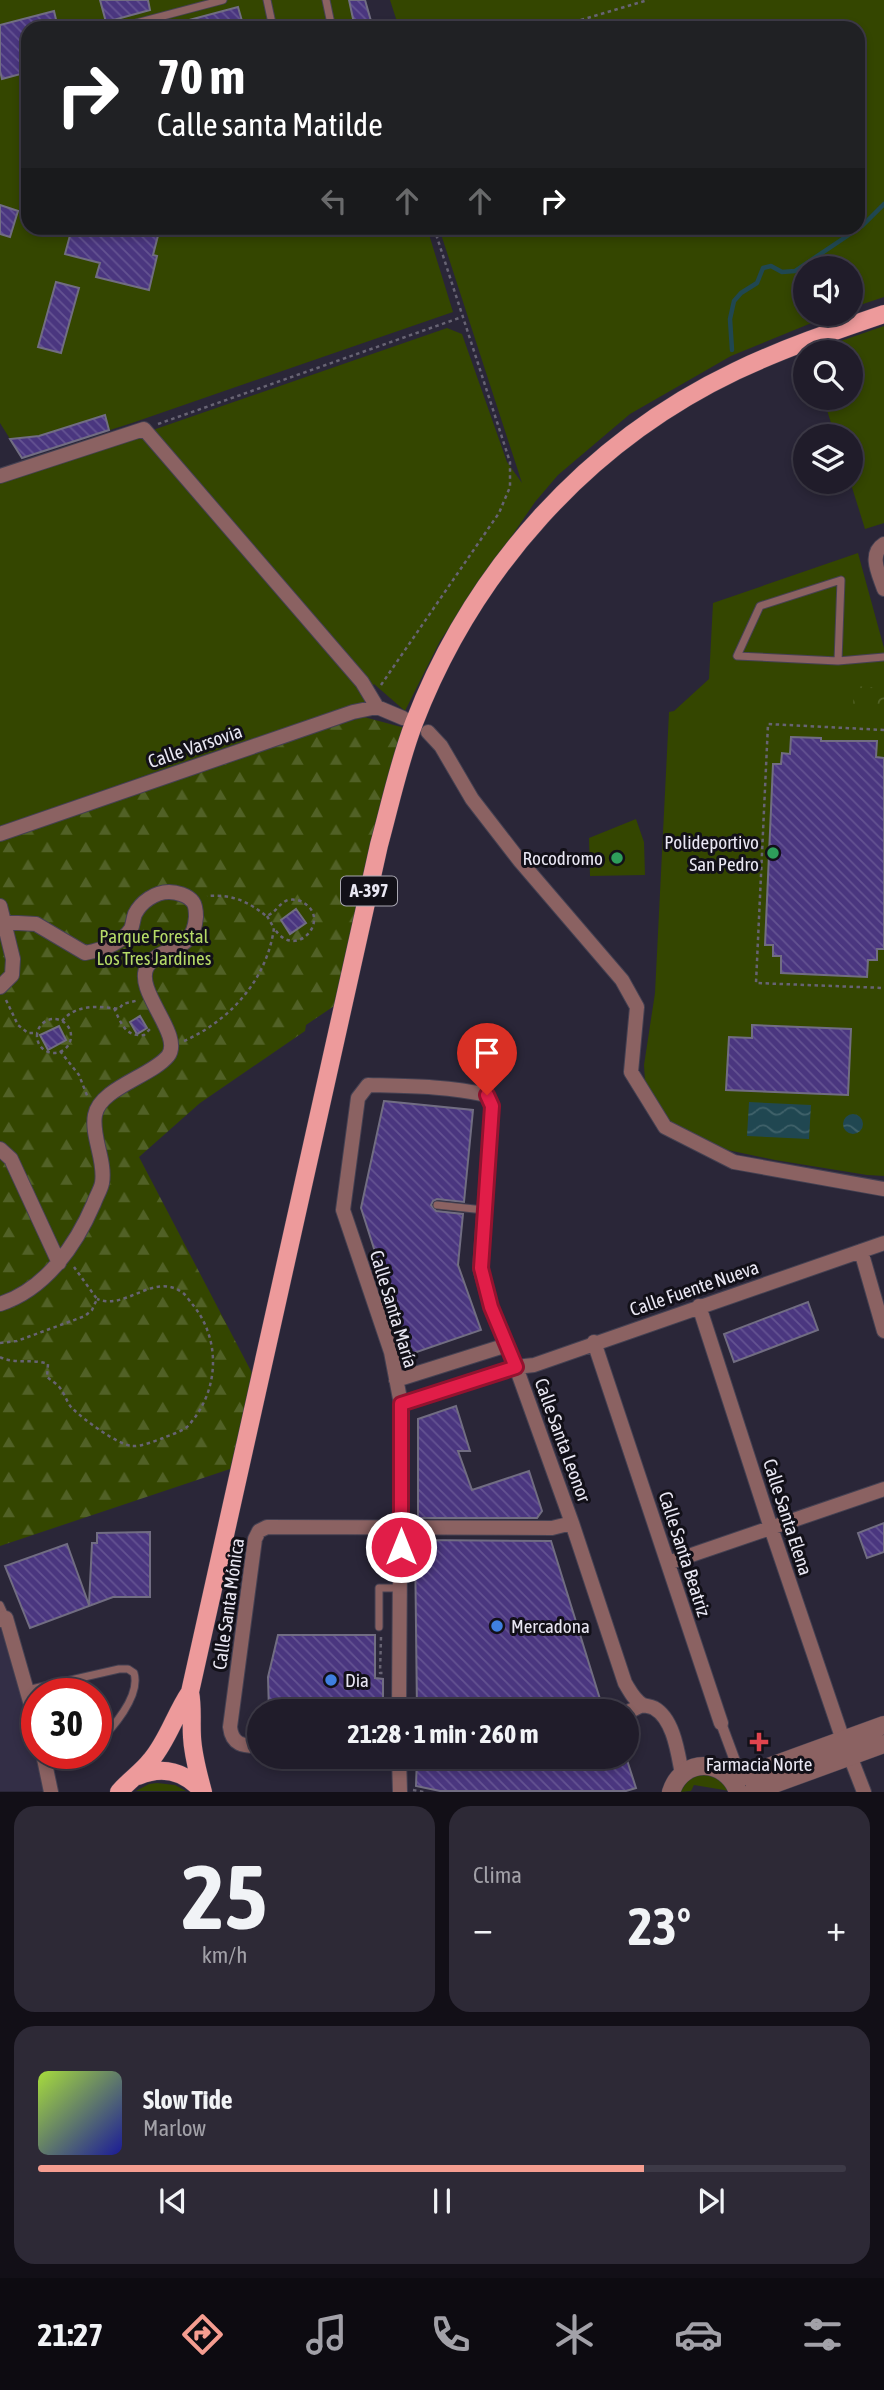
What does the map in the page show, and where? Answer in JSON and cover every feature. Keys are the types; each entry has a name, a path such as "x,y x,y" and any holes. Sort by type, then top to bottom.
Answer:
{"main road":[{"name":"A-397","path":"119,1791 152,1760 190,1692 380,845 414,724 439,665 466,617 515,547 565,490 604,455 684,400 735,372 777,352 884,314"},
{"name":"A-397","path":"190,1692 194,1710 193,1752 203,1791"},
{"name":"A-397","path":"135,1777 156,1770 177,1773 188,1778 203,1791"}],"street":[{"path":"0,476 144,429 346,663 375,702 403,718"},
{"path":"880,548 876,560 884,589"},
{"name":"Calle Varsovia","path":"0,834 353,712 375,702"},
{"path":"428,732 440,746 472,799 520,861 622,980 637,1007 631,1072 665,1127 734,1162 884,1189"},
{"path":"0,1304 22,1295 62,1259 85,1223 102,1182 94,1115 98,1108 111,1094 169,1055 171,1047 166,1030 145,980 147,967 155,959 189,940 195,926 196,911 193,902 178,894 167,892 153,896 143,903 135,915 131,929 120,939 104,949 85,953 36,924 3,922"},
{"path":"0,906 12,967 12,975 1,991"},
{"name":"Calle Santa María","path":"400,1699 401,1404 391,1352 343,1210 358,1098 368,1085 426,1087 487,1095"},
{"name":"Calle Santa Leonor","path":"487,1095 492,1106 481,1268 491,1307 516,1367 572,1523 625,1683 632,1696 642,1704 655,1708 667,1722 678,1749 682,1774"},
{"path":"0,1149 10,1159 62,1259"},
{"name":"Calle Fuente Nueva","path":"401,1404 516,1367 534,1365 884,1243"},
{"path":"860,1251 881,1312 884,1331"},
{"name":"Calle Santa Elena","path":"699,1306 771,1528 864,1791"},
{"name":"Calle Santa Beatriz","path":"594,1342 740,1784"},
{"path":"396,1380 507,1345"},
{"path":"668,1563 884,1489"},
{"name":"Calle Santa Mónica","path":"247,1746 237,1743 230,1727 256,1534 267,1527 552,1528 572,1523"},
{"path":"2,1614 23,1678"},
{"path":"847,1748 884,1724"},
{"path":"671,1791 682,1774 696,1766 721,1769 740,1784 847,1748 884,1744"},
{"path":"46,1769 51,1791"},
{"path":"399,1769 400,1791"}],"lane":[{"path":"144,21 223,0"},
{"path":"267,0 272,21"},
{"path":"326,0 329,21"},
{"path":"838,661 841,580 760,606 737,656 838,661 884,657"},
{"path":"438,1205 484,1210"},
{"path":"380,1629 379,1588 401,1588"},
{"path":"80,1678 119,1669 128,1669 134,1673 135,1686 132,1695 112,1728"}],"path":[{"path":"578,21 648,0"},
{"path":"375,702 499,513 510,487 510,462 436,235"},
{"path":"144,429 462,317"},
{"path":"884,730 768,724 756,983 884,988"},
{"path":"193,902 208,896 232,897 248,902 267,916 283,938 296,941 309,934 314,922 306,904 294,899 281,903 267,916"},
{"path":"171,1047 190,1039 217,1020 248,992 264,965 274,928"},
{"path":"1,991 18,1025 28,1033 37,1033"},
{"path":"62,1021 72,1012 84,1008 96,1006 114,1008 119,1009 123,1004 136,999 153,1004 154,1024 144,1035 126,1031 114,1008"},
{"path":"45,1021 62,1021 70,1031 70,1040 66,1047 54,1053 43,1049 38,1042 37,1033 45,1021"},
{"path":"60,1051 79,1075 88,1098 98,1108"},
{"path":"0,1357 10,1362 34,1359 48,1364 47,1377 61,1388 72,1409 111,1437 132,1446 185,1428 204,1401 214,1369 212,1340 201,1315 182,1292 164,1287 146,1288 121,1301 107,1303 97,1299 62,1259"},
{"path":"0,1343 17,1341 85,1316 92,1310 97,1299"},
{"path":"380,1629 380,1673 400,1674"}],"shaded area":[{"path":"6,1618 22,1678 21,1769 42,1769 50,1791 0,1791 0,1620"}],"green space":[{"path":"0,0 365,0 371,21 21,21 21,235 429,235 453,312 132,423 22,458 0,423"},
{"path":"390,0 884,0 884,297 863,304 863,256 793,256 793,326 804,326 731,356 630,414 558,475 535,502 440,641 405,711 374,684 363,704 227,747 0,826 0,483 447,328 462,334 507,462 522,483 441,235 865,235 865,21 397,21"},
{"path":"884,326 884,523 865,529 854,494 863,494 863,424 831,424 827,410 863,410 863,340 844,340"},
{"name":"Polideportivo San Pedro","path":"858,553 884,648 884,1176 775,1160 718,1148 668,1124 645,1081 644,1065 655,993 669,712 674,711 709,679 713,603"},
{"path":"854,686 884,688 884,708 853,708"},
{"name":"Parque Forestal Los Tres Jardines","path":"364,717 405,728 337,1004 306,1025 305,1031 200,1103 139,1157 252,1373 230,1469 0,1546 0,840 175,775"},
{"name":"Rocodromo","path":"636,819 644,842 645,875 590,876 589,838"},
{"path":"704,1773 718,1777 730,1791 694,1785 691,1791 680,1792 690,1778"},
{"path":"157,1783 175,1785 186,1791 136,1791"}],"water":[{"path":"749,1102 811,1105 809,1139 747,1136"},
{"path":"853,1114 860,1117 863,1124 860,1131 853,1134 846,1131 843,1124 846,1117"}],"building":[{"path":"100,0 148,0 150,10 106,21"},
{"path":"349,0 365,0 371,21 354,21"},
{"path":"238,7 242,21 185,21"},
{"path":"54,11 56,21 21,21 21,74 2,79 0,25"},
{"path":"0,205 18,211 10,237 0,234"},
{"path":"70,235 158,235 153,255 157,256 149,290 96,277 100,263 65,254"},
{"path":"56,282 79,288 61,353 38,347"},
{"path":"105,415 109,430 22,458 10,439 39,436"},
{"path":"791,737 821,738 821,741 877,741 876,757 884,758 884,949 877,949 877,960 868,960 867,977 781,973 781,956 773,956 773,945 765,945 773,764 781,764 782,753 790,754"},
{"path":"296,909 306,923 290,934 281,920"},
{"path":"140,1016 147,1028 137,1034 130,1022"},
{"path":"752,1025 851,1029 848,1095 726,1090 729,1037 752,1038"},
{"path":"59,1026 66,1040 48,1050 40,1035"},
{"path":"384,1101 473,1110 464,1202 437,1199 431,1205 436,1211 463,1214 458,1265 481,1330 408,1355 361,1208"},
{"path":"808,1302 818,1330 734,1362 724,1334"},
{"path":"456,1406 470,1451 458,1451 472,1490 529,1471 542,1511 537,1518 418,1518 418,1419"},
{"path":"884,1523 884,1552 867,1558 858,1533"},
{"path":"150,1532 150,1597 113,1597 30,1628 5,1566 67,1544 89,1605 92,1543 97,1543 97,1533"},
{"name":"Mercadona","path":"415,1540 551,1541 600,1699 417,1699"},
{"path":"278,1635 375,1635 375,1678 383,1679 383,1699 269,1699 268,1677"},
{"path":"417,1769 630,1769 636,1788 626,1791 440,1791 416,1786"}],"waterway":[{"path":"865,223 884,204"},
{"path":"732,350 730,319 734,301 757,283 763,268 771,266 782,272 795,271 849,235"}],"place":[{"name":"Polideportivo San Pedro","path":"773,853"},
{"name":"Rocodromo","path":"617,858"},
{"name":"Mercadona","path":"497,1626"},
{"name":"Dia","path":"331,1680"},
{"name":"Farmacia Norte","path":"759,1742"}],"route":[{"path":"401,1547 401,1404 516,1367 491,1307 481,1268 492,1106 487,1095"}]}
